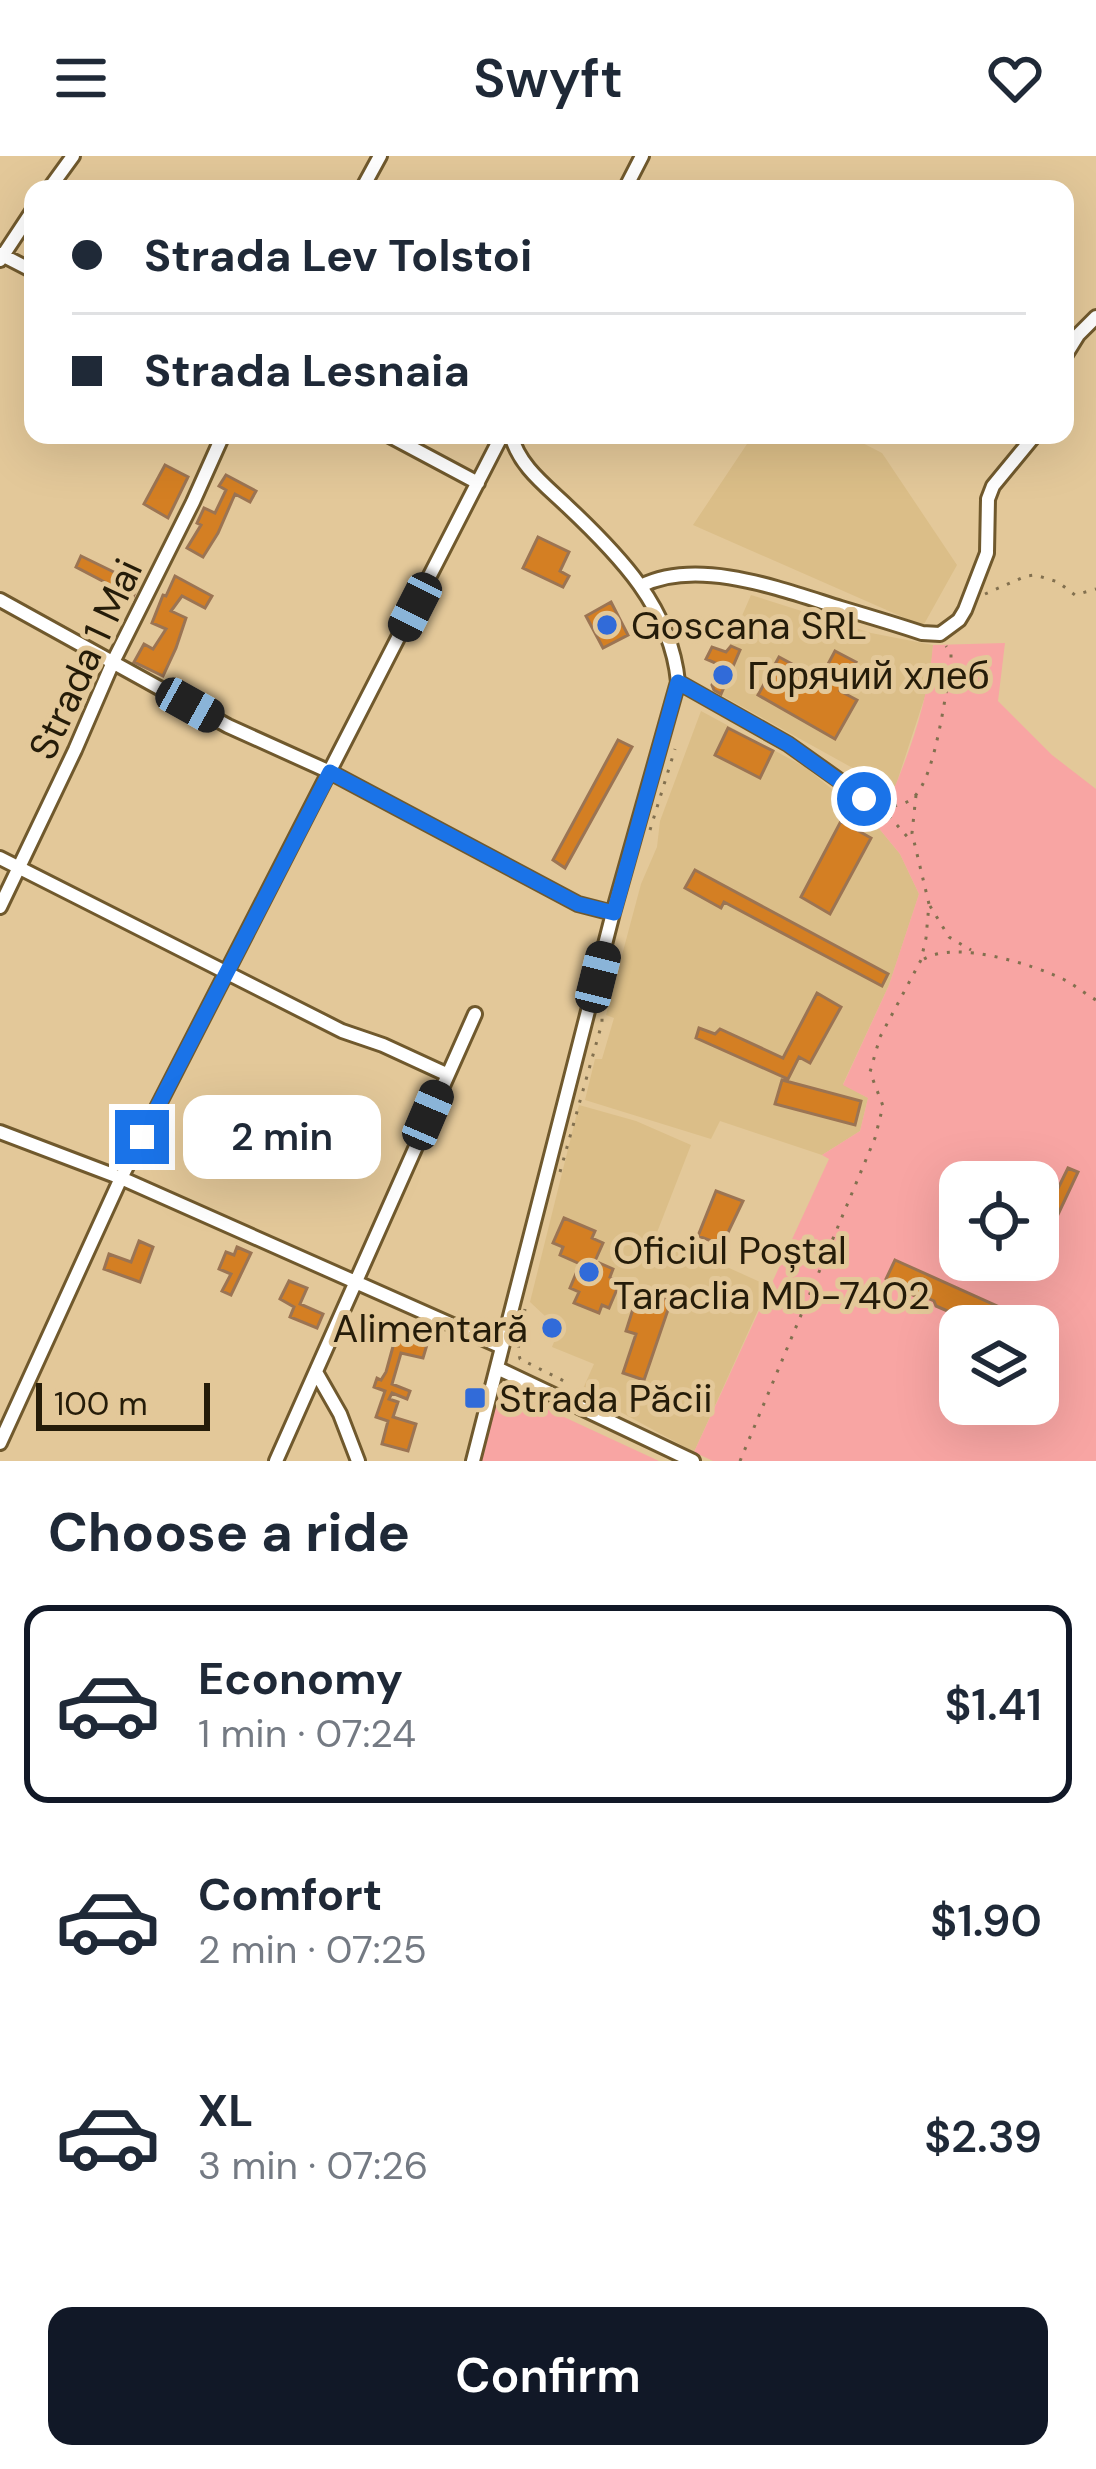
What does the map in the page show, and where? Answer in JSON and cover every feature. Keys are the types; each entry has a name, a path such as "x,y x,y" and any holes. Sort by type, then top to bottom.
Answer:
{"street":[{"path":"1,256 24,223"},
{"path":"1074,341 1096,316"},
{"name":"Strada 1 Mai","path":"0,907 219,444"},
{"path":"405,444 478,482"},
{"path":"0,1443 121,1178 501,444"},
{"path":"473,1461 678,682 674,650 652,601 512,444"},
{"path":"640,586 681,574 772,586 940,634 959,620 987,553 988,499 993,486 1028,444"},
{"path":"0,600 228,726 330,772 578,904 614,913"},
{"path":"678,682 788,744 880,806"},
{"path":"0,858 342,1031 446,1074"},
{"path":"276,1461 475,1014"},
{"path":"0,1132 121,1178 502,1347"},
{"path":"497,1368 693,1461"},
{"path":"316,1372 340,1414 358,1461"}],"path":[{"path":"968,604 1029,576 1051,579 1075,595 1096,589"},
{"path":"740,1461 875,1138 883,1106 870,1072 880,1037 921,960 929,904 913,843 912,817 935,743 951,662 950,649 933,634"},
{"path":"648,837 675,749"},
{"path":"880,806 899,805 916,795"},
{"path":"880,806 913,843"},
{"path":"929,904 950,937 978,953 1064,980 1096,1000"},
{"path":"921,960 942,951 978,953"},
{"path":"559,1176 602,1024 602,996"},
{"path":"525,1307 520,1358 570,1384"},
{"path":"497,1412 502,1400 510,1397 519,1400 523,1394 538,1400"}],"shaded area":[{"path":"747,444 864,444 882,453 957,565 923,626 693,525"},
{"path":"751,595 871,633 933,645 930,681 894,791 714,691 712,685"},
{"path":"1005,643 998,701 1052,755 1096,789 1096,1461 713,1461 694,1452 829,1159 822,1155 860,1131 868,1098 843,1085 889,985 919,894 900,854 877,826 926,692 933,645"},
{"path":"701,711 805,767 877,826 900,854 919,894 889,985 843,1084 868,1098 860,1131 822,1155 720,1121 711,1139 585,1100 595,1059 602,1059 614,1018 606,1015 641,884"},
{"path":"579,1105 636,1121 691,1145 656,1235 769,1286 694,1452 582,1391 594,1364 552,1347 561,1324 530,1302"},
{"path":"510,1392 659,1461 480,1461 497,1399"}],"building":[{"path":"165,465 188,477 168,518 144,504"},
{"path":"226,475 256,491 250,502 235,494 203,557 187,548 201,525 197,523 204,508 215,513 226,490 219,486"},
{"path":"538,537 569,552 560,571 569,576 563,587 523,568"},
{"path":"81,556 122,576 121,580 137,588 133,597 76,567"},
{"path":"175,576 212,596 205,608 182,596 171,611 186,618 163,676 134,662 144,644 153,649 166,629 152,623"},
{"name":"Goscana SRL","path":"611,602 628,635 603,648 586,616"},
{"name":"Горячий хлеб","path":"731,646 740,650 721,694 712,685 720,665 706,659 712,647 726,652"},
{"path":"835,651 856,662 840,691 857,700 835,739 758,695 779,657 820,679"},
{"path":"728,728 773,751 760,778 715,755"},
{"path":"618,740 632,747 565,868 553,860"},
{"path":"841,821 871,838 830,914 801,897"},
{"path":"695,870 888,974 882,986 724,902 721,908 685,888"},
{"path":"817,993 841,1007 810,1063 799,1057 788,1079 696,1038 699,1028 715,1034 720,1029 783,1058"},
{"path":"782,1080 861,1101 855,1125 775,1104"},
{"path":"1068,1168 1078,1172 1059,1212 1059,1186"},
{"path":"716,1191 743,1201 722,1245 698,1236"},
{"path":"564,1218 595,1231 592,1238 603,1243 595,1261 613,1269 610,1277 620,1282 609,1308 602,1305 599,1313 574,1303 579,1292 570,1288 580,1264 560,1255 563,1247 553,1243"},
{"path":"139,1241 153,1247 140,1282 104,1269 109,1254 131,1262"},
{"path":"237,1247 251,1253 231,1295 222,1291 231,1274 219,1269 226,1252 234,1255"},
{"path":"895,1260 995,1305 939,1307 886,1279"},
{"path":"289,1281 307,1288 300,1304 323,1314 317,1328 290,1317 294,1307 280,1299"},
{"path":"639,1290 671,1301 644,1380 623,1373 636,1334 626,1331"},
{"path":"400,1321 408,1325 406,1332 429,1338 423,1358 401,1353 392,1384 410,1391 407,1399 392,1393 389,1399 398,1402 393,1417 416,1424 408,1451 382,1444 388,1421 376,1417 385,1391 374,1387 386,1372"}],"place":[{"name":"Goscana SRL","path":"607,625"},
{"name":"Горячий хлеб","path":"723,675"},
{"name":"Oficiul Poștal Taraclia MD-7402","path":"589,1272"},
{"name":"Alimentară","path":"552,1328"},
{"name":"Strada Păcii","path":"475,1398"}],"route":[{"path":"142,1137 330,772 578,904 614,913 678,682 788,744 864,799"}]}
